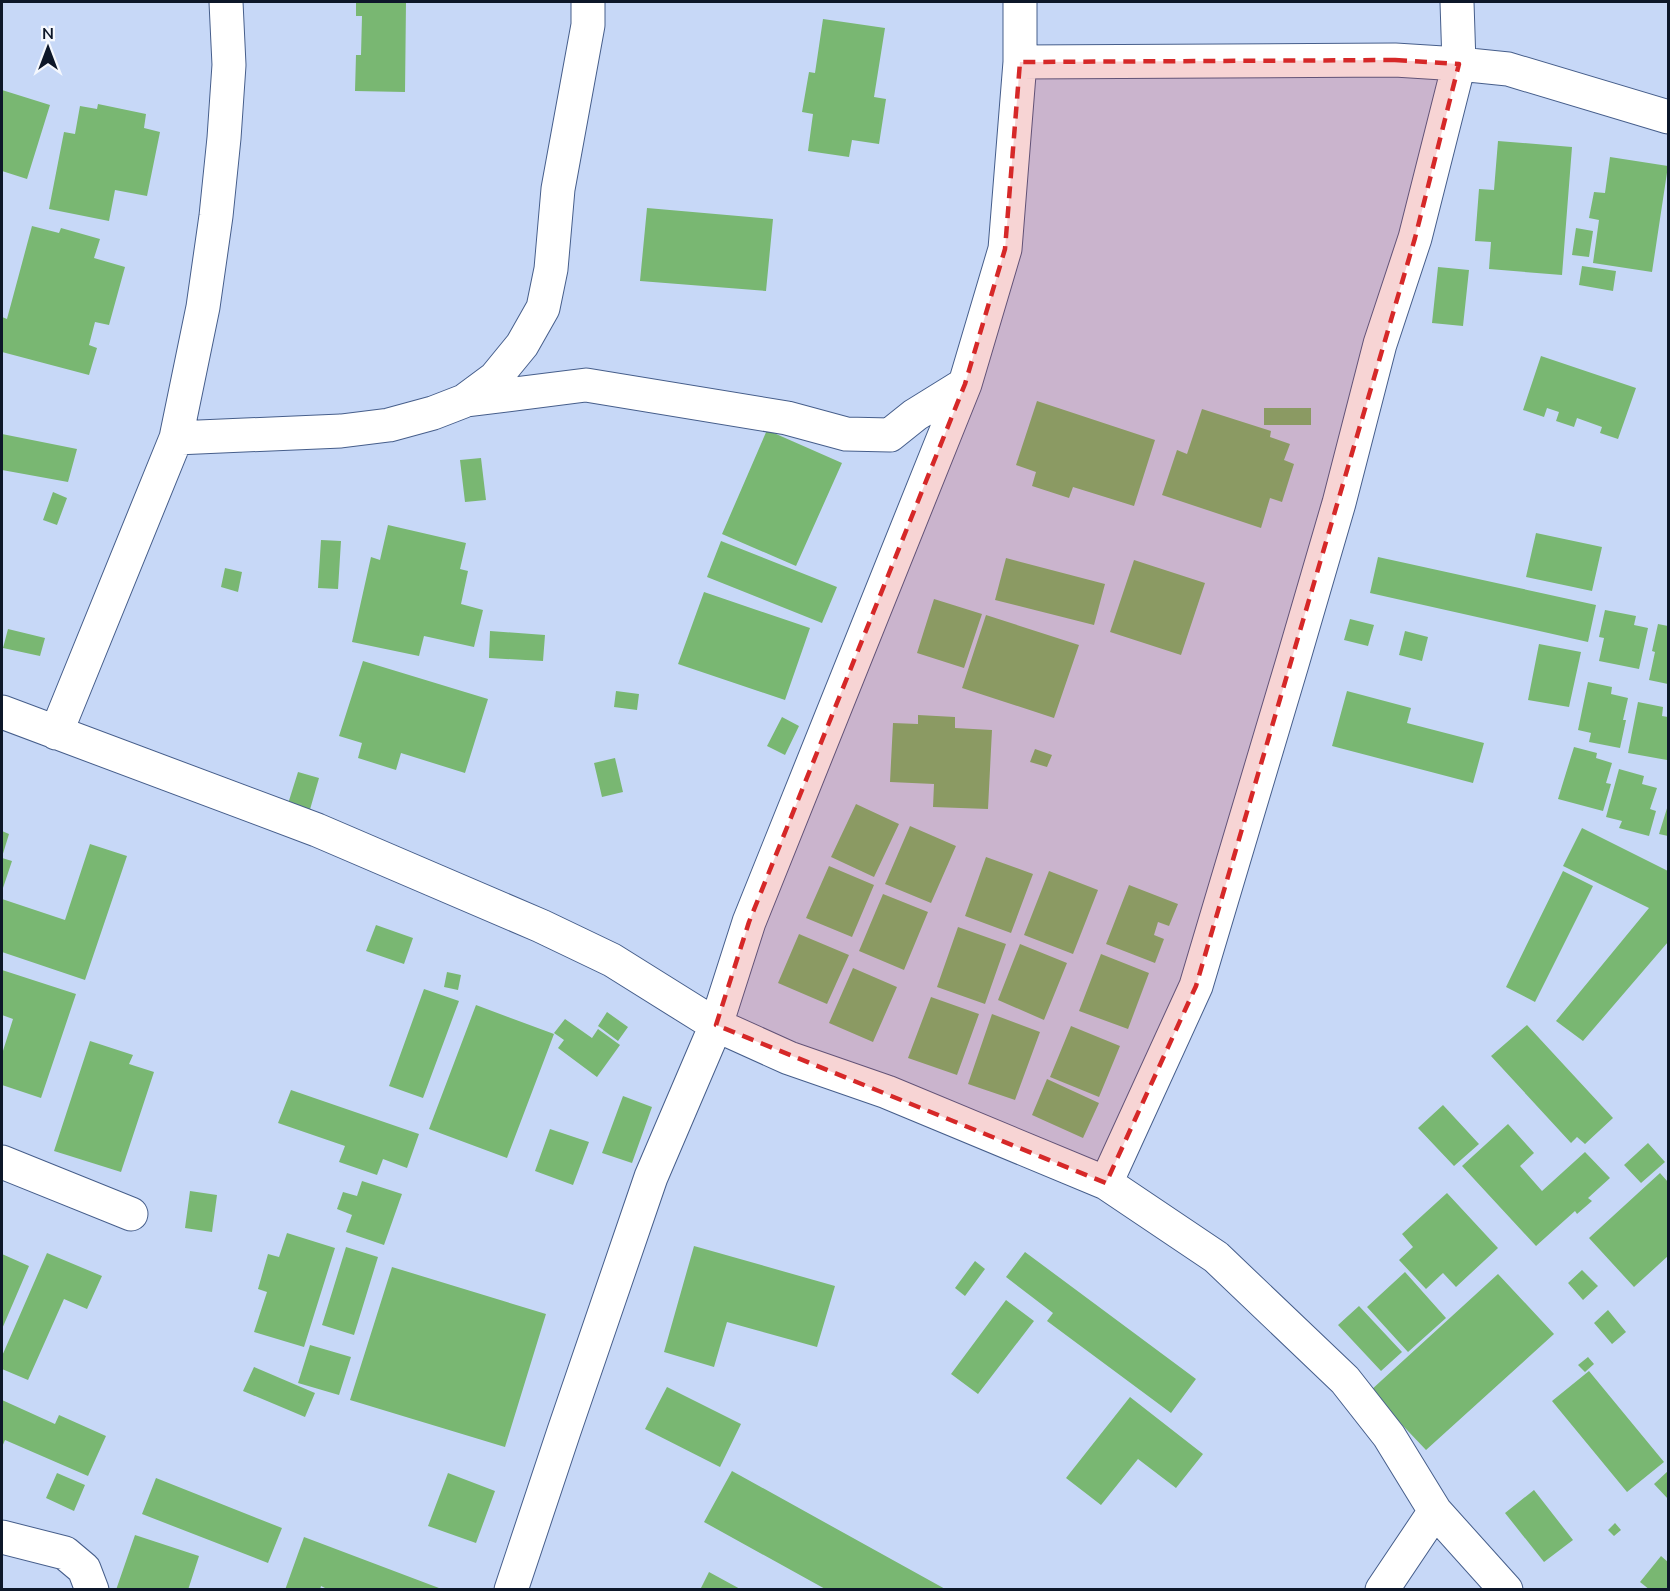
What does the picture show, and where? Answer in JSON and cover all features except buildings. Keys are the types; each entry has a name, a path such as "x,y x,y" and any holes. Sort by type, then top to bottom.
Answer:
{"street":[{"path":"56,733 176,438 203,307 216,216 229,64 226,2"},
{"path":"464,401 495,378 522,345 543,308 551,269 558,189 588,25 588,2"},
{"path":"511,1590 651,1177 716,1025 749,922 965,384 1005,249 1020,62 1020,2"},
{"path":"1106,1183 1196,986 1339,503 1380,344 1415,238 1459,64 1457,2"},
{"path":"1020,62 1395,60 1459,64 1508,69 1668,117"},
{"path":"176,438 341,431 389,426 464,401 586,385 787,418 846,434 890,435 965,384"},
{"path":"2,712 316,830 541,926 612,960 716,1025 789,1058 887,1092 1106,1183 1216,1257 1345,1380 1389,1436 1435,1511 1506,1590"},
{"path":"2,1162 131,1214"},
{"path":"1382,1590 1435,1511"},
{"path":"2,1537 65,1553 84,1569 92,1590"}],"highlighted area":[{"path":"1395,60 1459,64 1415,238 1196,986 1106,1183 716,1025 749,922 965,384 1005,249 1020,62"}]}
